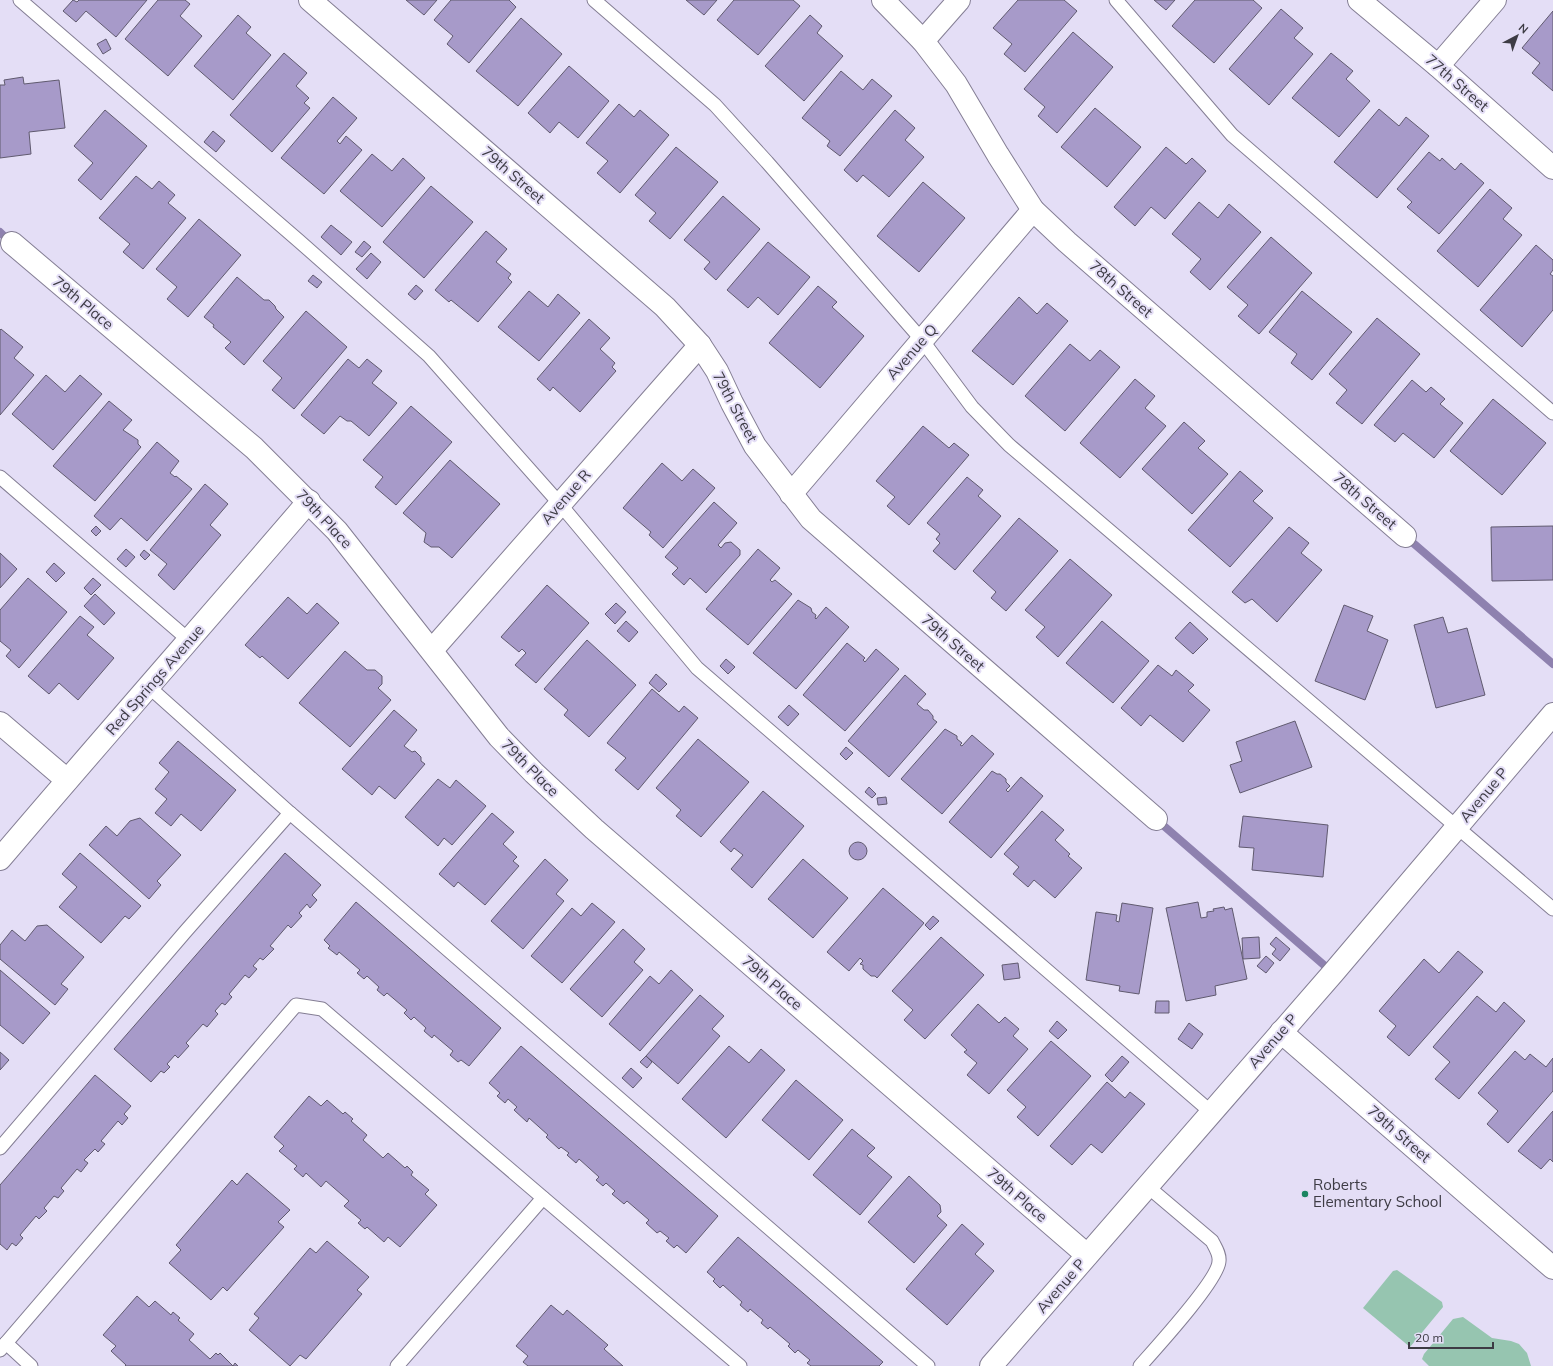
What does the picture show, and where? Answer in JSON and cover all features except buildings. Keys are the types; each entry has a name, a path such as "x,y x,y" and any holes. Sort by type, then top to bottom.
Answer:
{"street":[{"name":"79th Street","path":"310,0 665,307 700,345 717,371 755,446 812,519 1156,819"},
{"name":"78th Street","path":"883,0 923,41 956,84 1033,210 1067,242 1405,536"},
{"path":"923,41 959,0"},
{"name":"77th Street","path":"1359,0 1438,66 1553,168"},
{"path":"1438,66 1495,0"},
{"name":"Avenue Q","path":"791,494 1033,210"},
{"name":"79th Place","path":"12,243 254,448 308,501 337,531 499,737 534,773 594,829 1087,1255"},
{"name":"Avenue R","path":"432,650 700,345"},
{"name":"Red Springs Avenue","path":"0,859 67,780 190,641 308,501"},
{"name":"Avenue P","path":"991,1366 1281,1032 1553,714"},
{"path":"0,723 67,780"},
{"name":"79th Street","path":"1281,1032 1553,1268"}],"lane":[{"path":"20,0 300,241 429,356 560,504 697,668 1211,1112"},
{"path":"594,0 715,105 767,162 922,340 972,407 1009,445 1553,909"},
{"path":"1116,0 1232,135 1553,413"},
{"path":"0,477 190,641"},
{"path":"149,687 290,813 928,1366"},
{"path":"0,1148 290,813"},
{"path":"32,1366 3,1346 296,1006 322,1009 740,1366"},
{"path":"1140,1366 1191,1306 1214,1276 1219,1262 1218,1251 1212,1241 1147,1186"},
{"path":"397,1366 543,1198"}],"green space":[{"path":"1397,1270 1442,1302 1443,1307 1410,1347 1363,1308 1393,1271"},
{"path":"1463,1317 1492,1338 1519,1344 1527,1353 1531,1366 1429,1366 1422,1359 1424,1354 1453,1319"}],"waterway":[{"path":"0,232 11,243"},
{"path":"1405,536 1553,664"},
{"path":"1157,820 1332,972"}],"place":[{"name":"Roberts Elementary School","path":"1305,1194"}]}
